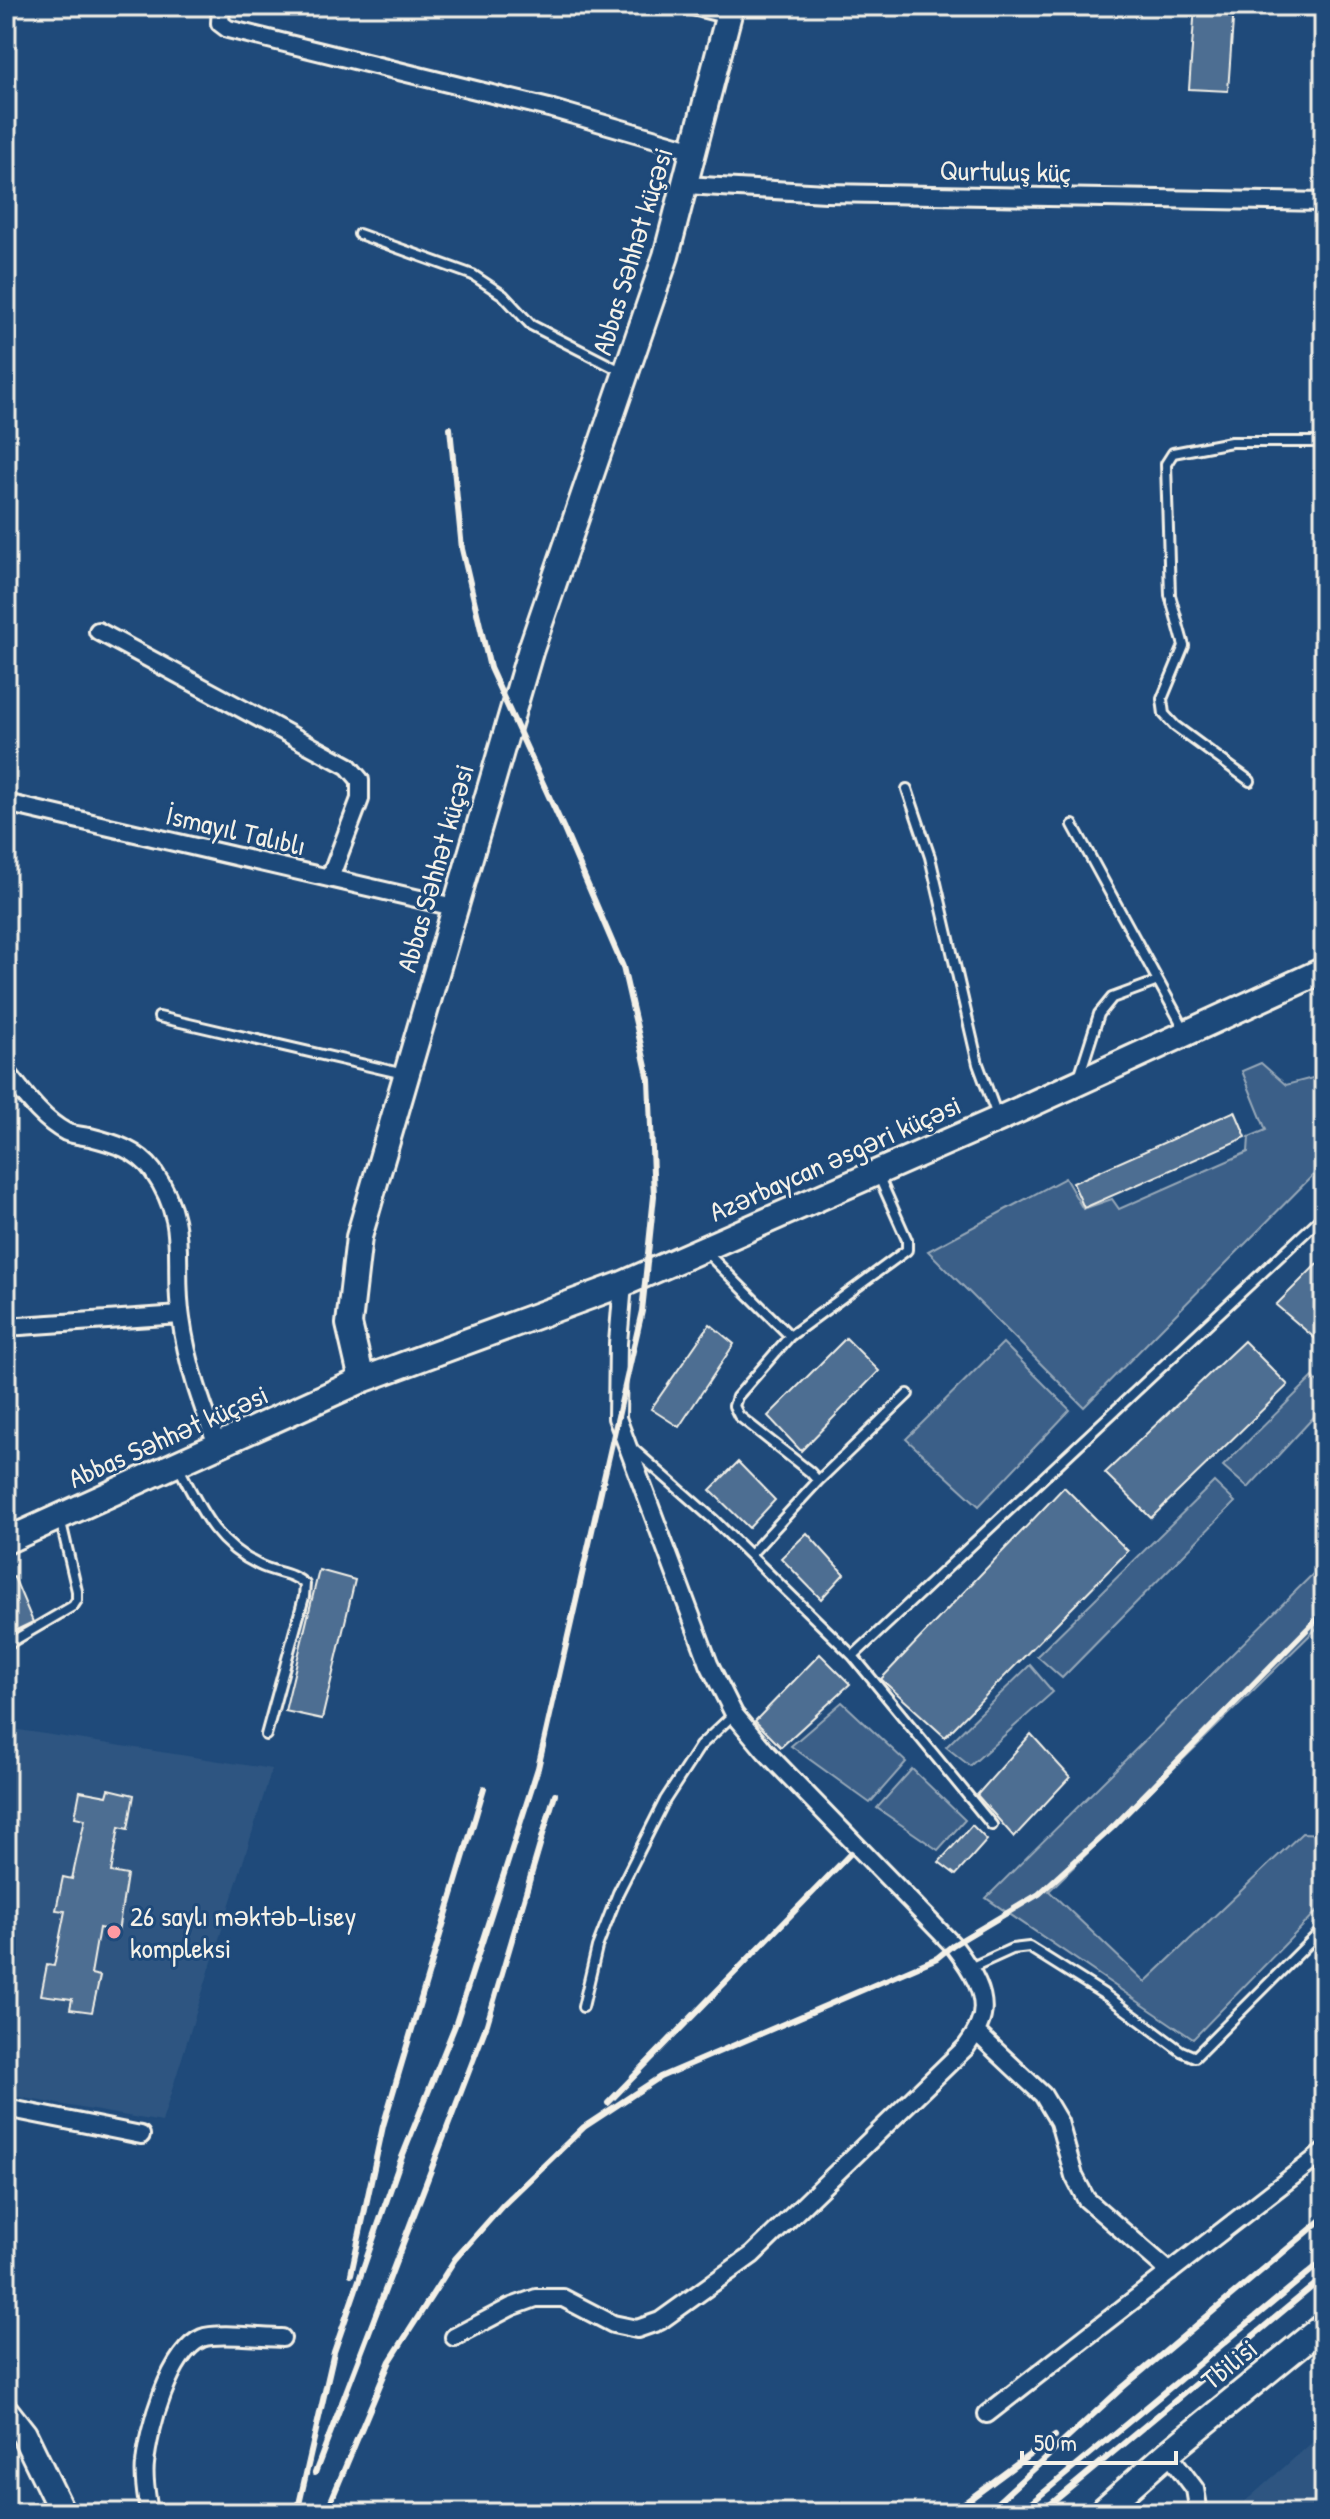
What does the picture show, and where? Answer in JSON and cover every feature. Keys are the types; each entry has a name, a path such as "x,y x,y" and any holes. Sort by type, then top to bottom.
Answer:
{"main road":[{"name":"Abbas Səhhət küçəsi","path":"6,1541 362,1380 349,1324 359,1237 530,652 666,256 730,11"},
{"name":"Azərbaycan əsgəri küçəsi","path":"362,1380 623,1284 999,1119 1324,970"},
{"name":"Tbilisi","path":"1100,2513 1324,2325"},
{"path":"6,2411 24,2434 60,2513"}],"street":[{"path":"221,6 220,23 228,29 553,109 694,150"},
{"path":"693,6 730,11"},
{"name":"Qurtuluş küç","path":"685,185 826,193 1324,202"},
{"path":"98,631 348,766 360,780 360,799 330,878"},
{"name":"İsmayıl Talıblı","path":"6,803 454,907"},
{"path":"6,1071 34,1106 67,1132 106,1141 134,1152 152,1169 170,1200 179,1231 180,1315 196,1391 218,1447"},
{"path":"454,2337 511,2307 536,2298 563,2298 613,2324 637,2329 660,2321 752,2255 956,2058 981,2023 982,2003 975,1974 953,1945 765,1751 734,1714 709,1664 617,1418 623,1284"},
{"path":"6,1327 180,1315"},
{"path":"976,2032 1043,2095 1059,2122 1074,2176 1086,2199 1170,2272"},
{"path":"6,2108 141,2135"},
{"path":"987,2414 1324,2152"},
{"path":"149,2513 144,2465 165,2388 185,2351 206,2336 282,2338"},
{"path":"1168,2453 1195,2489 1199,2513"}],"lane":[{"path":"359,234 473,275 503,295 531,325 626,374"},
{"path":"1250,781 1175,726 1164,714 1162,699 1184,646 1170,595 1166,464 1173,453 1231,442 1324,442"},
{"path":"907,789 930,857 978,1064 999,1119"},
{"path":"1073,825 1186,1033"},
{"path":"1077,1083 1099,1014 1112,998 1158,981"},
{"path":"159,1017 405,1075"},
{"path":"818,1481 739,1416 734,1406 737,1397 790,1336 907,1250 907,1240 877,1172"},
{"path":"853,1656 1324,1215"},
{"path":"703,1249 790,1336"},
{"path":"750,1555 818,1481 908,1394"},
{"path":"628,1445 750,1555 853,1656 992,1825"},
{"path":"178,1465 205,1518 237,1554 264,1568 294,1575 305,1584 266,1735"},
{"path":"6,1645 73,1606 77,1600 60,1518"},
{"path":"583,2007 597,1947 618,1893 665,1800 700,1746 734,1714"},
{"path":"970,1968 1012,1949 1029,1947 1107,1996 1181,2051 1195,2057 1324,1928"}],"shaded area":[{"path":"1261,1063 1286,1085 1324,1075 1324,1164 1084,1407 928,1251 1065,1178 1083,1209 1112,1199 1119,1209 1248,1152 1249,1137 1266,1130 1242,1071"},
{"path":"1003,1343 1070,1410 979,1506 906,1439"},
{"path":"1313,1377 1324,1390 1324,1406 1248,1488 1223,1466"},
{"path":"1214,1482 1235,1502 1062,1678 1037,1656"},
{"path":"1324,1563 1324,1621 1049,1891 1145,1982 1302,1833 1324,1834 1324,1904 1193,2039 986,1898"},
{"path":"1030,1665 1053,1692 970,1766 946,1747"},
{"path":"842,1702 906,1762 870,1803 791,1746"},
{"name":"26 saylı məktəb-lisey kompleksi","path":"6,1728 272,1769 162,2122 6,2095"},
{"path":"912,1769 965,1820 938,1850 877,1808"},
{"path":"1324,2432 1324,2513 1232,2513"}],"building":[{"path":"1195,6 1234,6 1228,91 1189,89"},
{"path":"1235,1111 1246,1137 1084,1208 1073,1183"},
{"path":"1324,1257 1324,1346 1276,1305"},
{"path":"710,1324 734,1344 679,1427 651,1409"},
{"path":"846,1338 879,1371 801,1451 768,1416"},
{"path":"1244,1341 1288,1385 1151,1518 1105,1473"},
{"path":"738,1462 775,1500 749,1528 710,1490"},
{"path":"1064,1487 1128,1551 945,1737 881,1679"},
{"path":"807,1533 844,1574 821,1599 781,1558"},
{"path":"319,1570 355,1580 322,1719 285,1711"},
{"path":"14,1577 33,1622 6,1635 6,1580"},
{"path":"820,1654 850,1684 781,1747 755,1721"},
{"path":"1031,1734 1070,1777 1014,1837 977,1795"},
{"path":"109,1789 134,1795 128,1829 119,1827 111,1872 127,1875 118,1932 99,1928 91,1974 100,1976 92,2012 70,2009 72,1999 41,1995 47,1965 54,1966 65,1911 56,1910 63,1877 72,1879 85,1819 75,1817 80,1791 107,1796"},
{"path":"972,1825 987,1840 956,1875 939,1862"}],"railway":[{"path":"297,2513 334,2352 400,2162 456,2023 538,1768 642,1311 654,1196 649,1080 623,967 490,668 462,549 450,428"},
{"path":"326,2513 390,2361 455,2259 503,2205 584,2127 660,2077 937,1958 953,1945 1039,1894 1114,1826 1324,1612"},
{"path":"351,2274 383,2126 484,1788"},
{"path":"315,2473 487,2024 555,1794"},
{"path":"608,2103 851,1853"},
{"path":"986,2513 1123,2387 1324,2218"},
{"path":"1019,2513 1324,2260"},
{"path":"1040,2513 1324,2277"},
{"path":"951,2513 1055,2436"}],"place":[{"name":"26 saylı məktəb-lisey kompleksi","path":"114,1932"}]}
